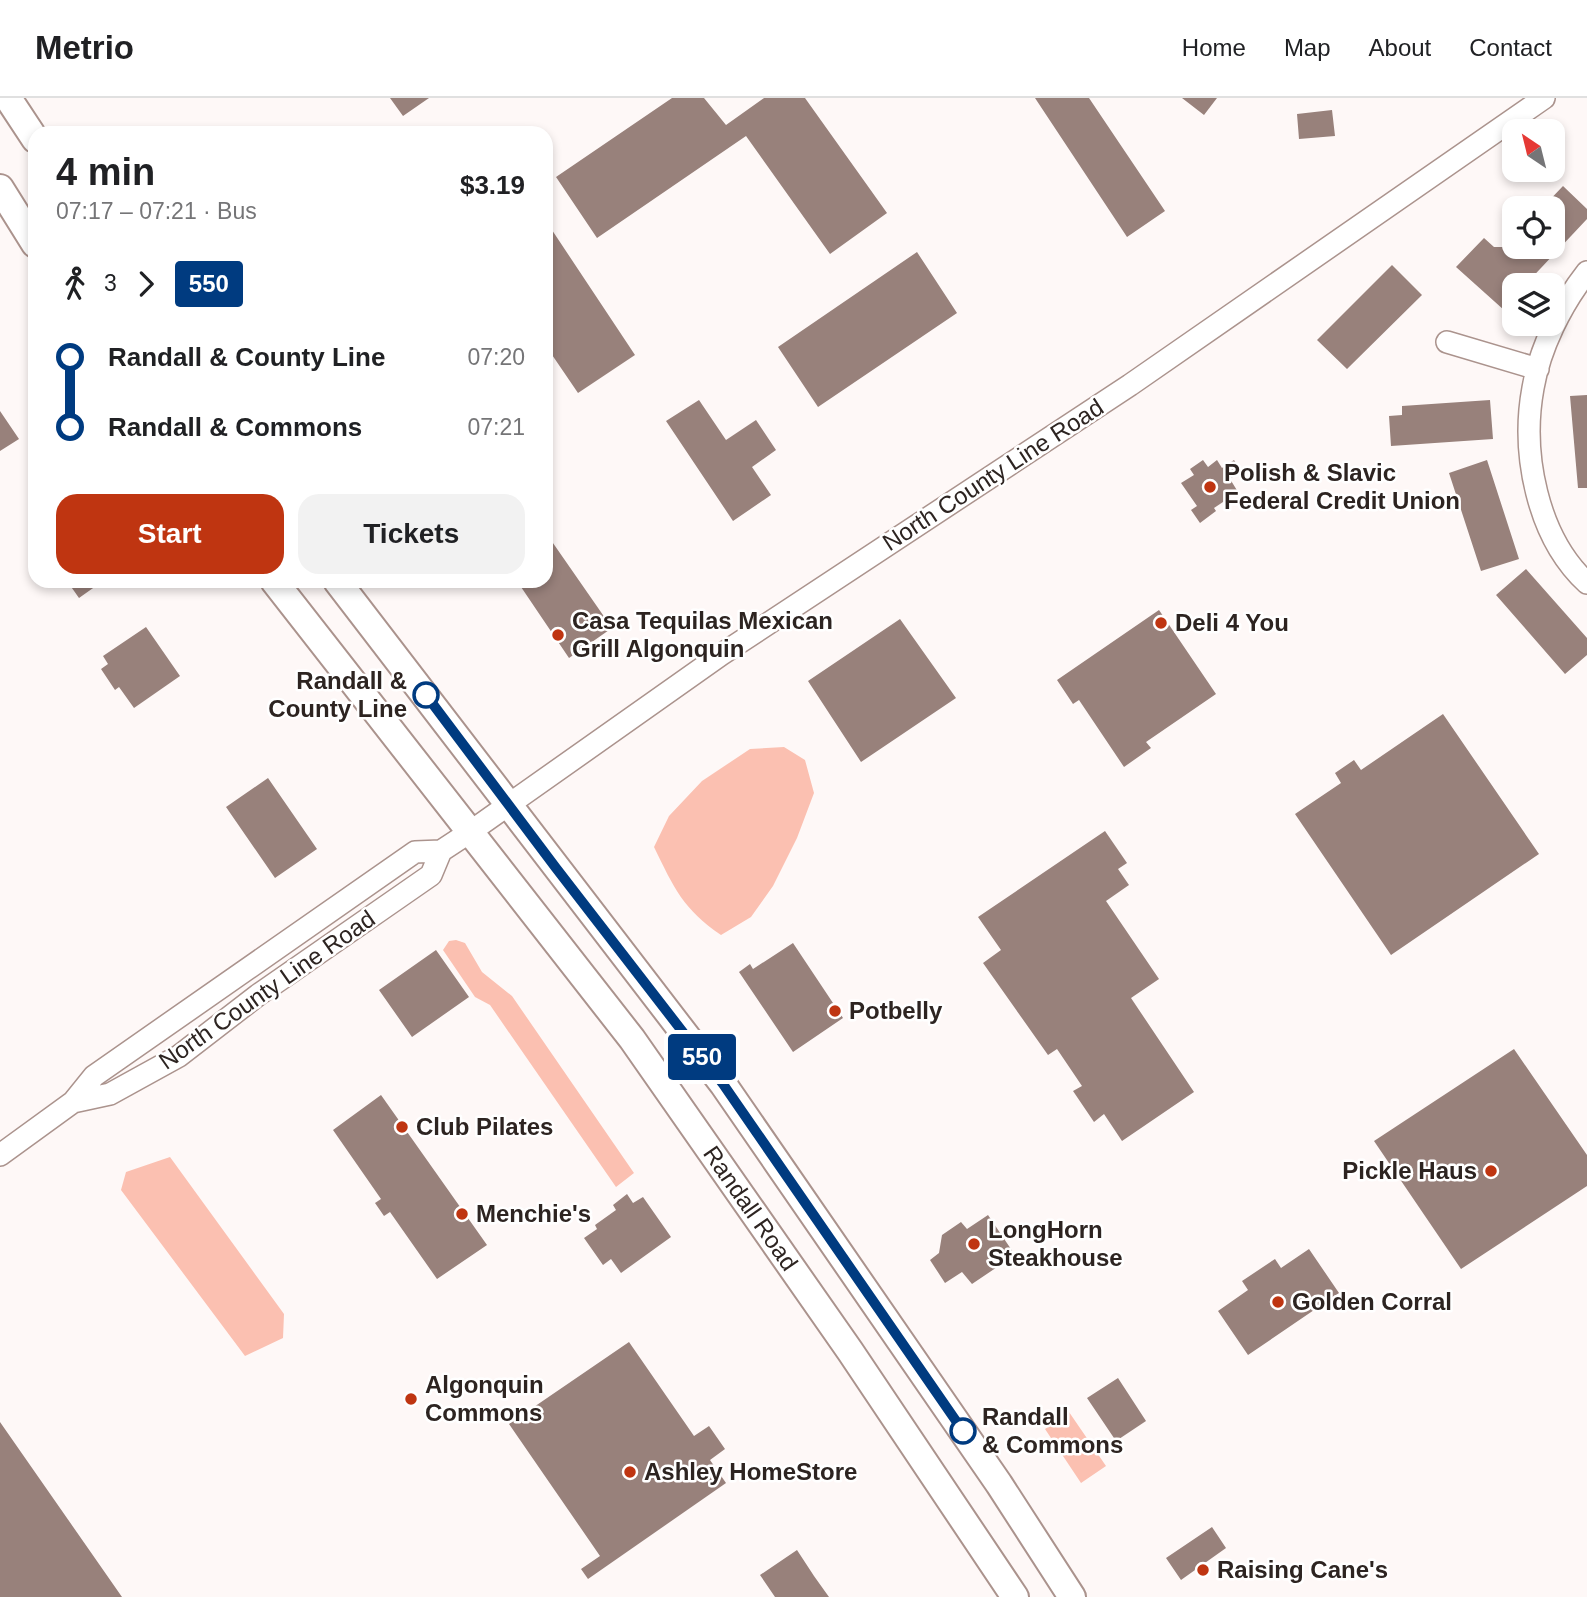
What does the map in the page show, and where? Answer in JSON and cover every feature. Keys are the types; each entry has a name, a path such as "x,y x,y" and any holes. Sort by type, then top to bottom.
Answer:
{"main road":[{"path":"8,98 28,128"},
{"path":"0,188 28,233"},
{"name":"Randall Road","path":"279,588 640,1051 850,1351 1015,1597"},
{"name":"Randall Road","path":"342,588 723,1084 999,1484 1072,1597"}],"street":[{"name":"North County Line Road","path":"0,1155 73,1102 94,1076 404,859 415,852 441,851 470,832 722,654 1130,384 1544,98"},
{"path":"1587,272 1563,310 1538,369 1532,390 1530,445 1538,494 1554,539 1565,560 1587,583"},
{"path":"1447,342 1538,369"},
{"name":"North County Line Road","path":"73,1102 110,1094 179,1056 258,995 431,876 441,851"}],"shaded area":[{"path":"784,747 805,760 814,793 797,838 773,886 751,917 721,935 688,907 654,847 669,816 702,781 750,749"},
{"path":"449,941 465,943 482,972 512,996 634,1173 616,1187 490,1005 475,997 443,950"},
{"path":"170,1157 284,1314 283,1338 245,1356 121,1190 126,1172"},
{"path":"1069,1412 1106,1466 1081,1483 1045,1429"}],"building":[{"path":"390,98 429,98 403,116"},
{"path":"672,98 704,98 726,125 764,98 805,98 887,213 830,254 746,136 597,238 556,177"},
{"path":"1035,98 1089,98 1165,211 1127,237"},
{"path":"1182,98 1217,98 1204,115"},
{"path":"1332,110 1335,136 1299,139 1297,114"},
{"path":"1563,186 1587,209 1587,219 1565,242 1565,196 1553,196"},
{"path":"553,232 635,355 578,393 553,356"},
{"path":"1484,238 1494,247 1502,247 1502,259 1549,259 1536,273 1502,273 1502,308 1456,267"},
{"path":"917,252 957,313 818,407 778,347"},
{"path":"1392,265 1422,295 1347,369 1317,340"},
{"path":"1587,395 1587,488 1578,488 1570,396"},
{"path":"699,400 726,440 756,420 776,450 752,467 771,495 733,521 666,421"},
{"path":"1490,400 1493,439 1391,446 1389,416 1402,415 1402,406"},
{"path":"0,411 19,439 0,451"},
{"name":"Polish & Slavic Federal Credit Union","path":"1203,460 1208,467 1217,460 1222,468 1234,460 1241,471 1230,479 1238,492 1214,508 1216,511 1200,523 1191,510 1197,506 1181,483 1194,475 1190,469"},
{"path":"1487,460 1519,559 1481,571 1449,473"},
{"path":"553,543 612,628 569,658 522,588 553,588"},
{"path":"1526,569 1587,638 1587,655 1565,674 1496,595"},
{"path":"72,588 93,588 79,598"},
{"path":"1159,610 1216,694 1146,742 1151,748 1124,767 1079,700 1073,704 1057,680"},
{"path":"900,619 956,698 861,762 808,681"},
{"path":"146,627 180,676 134,708 119,687 115,690 101,669 108,664 103,656"},
{"path":"1443,714 1539,854 1391,955 1295,814 1341,783 1335,773 1354,760 1361,770"},
{"path":"268,778 317,849 275,878 226,807"},
{"path":"1105,831 1127,863 1118,869 1129,885 1106,901 1159,979 1131,998 1194,1092 1122,1141 1104,1114 1094,1122 1073,1091 1082,1086 1057,1049 1048,1055 983,963 1001,950 978,917"},
{"path":"793,943 843,1018 793,1052 739,972 750,964 753,969"},
{"path":"436,950 469,997 412,1037 379,990"},
{"name":"Pickle Haus","path":"1514,1049 1587,1155 1587,1186 1461,1269 1374,1141"},
{"path":"381,1095 487,1245 437,1279 390,1212 384,1216 375,1203 381,1199 333,1130"},
{"path":"627,1194 633,1203 643,1197 671,1237 621,1273 611,1259 603,1265 584,1238 597,1229 595,1225 616,1210 613,1205"},
{"name":"LongHorn Steakhouse","path":"988,1215 1015,1255 972,1284 962,1272 945,1283 930,1260 939,1253 942,1235 961,1222 967,1229"},
{"name":"Golden Corral","path":"1309,1249 1339,1293 1248,1355 1218,1311 1248,1290 1242,1281 1275,1259 1281,1268"},
{"name":"Ashley HomeStore","path":"629,1342 694,1436 709,1426 725,1449 710,1460 726,1483 588,1579 581,1569 600,1556 509,1424"},
{"path":"1118,1378 1146,1421 1116,1441 1087,1398"},
{"path":"0,1422 122,1597 0,1597"},
{"path":"1212,1527 1226,1548 1181,1580 1166,1558"},
{"path":"797,1550 829,1597 775,1597 760,1575"}],"bus line":[{"name":"550","path":"426,695 723,1084 963,1431"}],"place":[{"name":"Polish & Slavic Federal Credit Union","path":"1210,487"},
{"name":"Deli 4 You","path":"1161,623"},
{"name":"Casa Tequilas Mexican Grill Algonquin","path":"558,635"},
{"name":"Randall & County Line","path":"426,695"},
{"name":"Potbelly","path":"835,1011"},
{"name":"Club Pilates","path":"402,1127"},
{"name":"Pickle Haus","path":"1491,1171"},
{"name":"Menchie's","path":"462,1214"},
{"name":"LongHorn Steakhouse","path":"974,1244"},
{"name":"Golden Corral","path":"1278,1302"},
{"name":"Algonquin Commons","path":"411,1399"},
{"name":"Randall & Commons","path":"963,1431"},
{"name":"Ashley HomeStore","path":"630,1472"},
{"name":"Raising Cane's","path":"1203,1570"}]}
